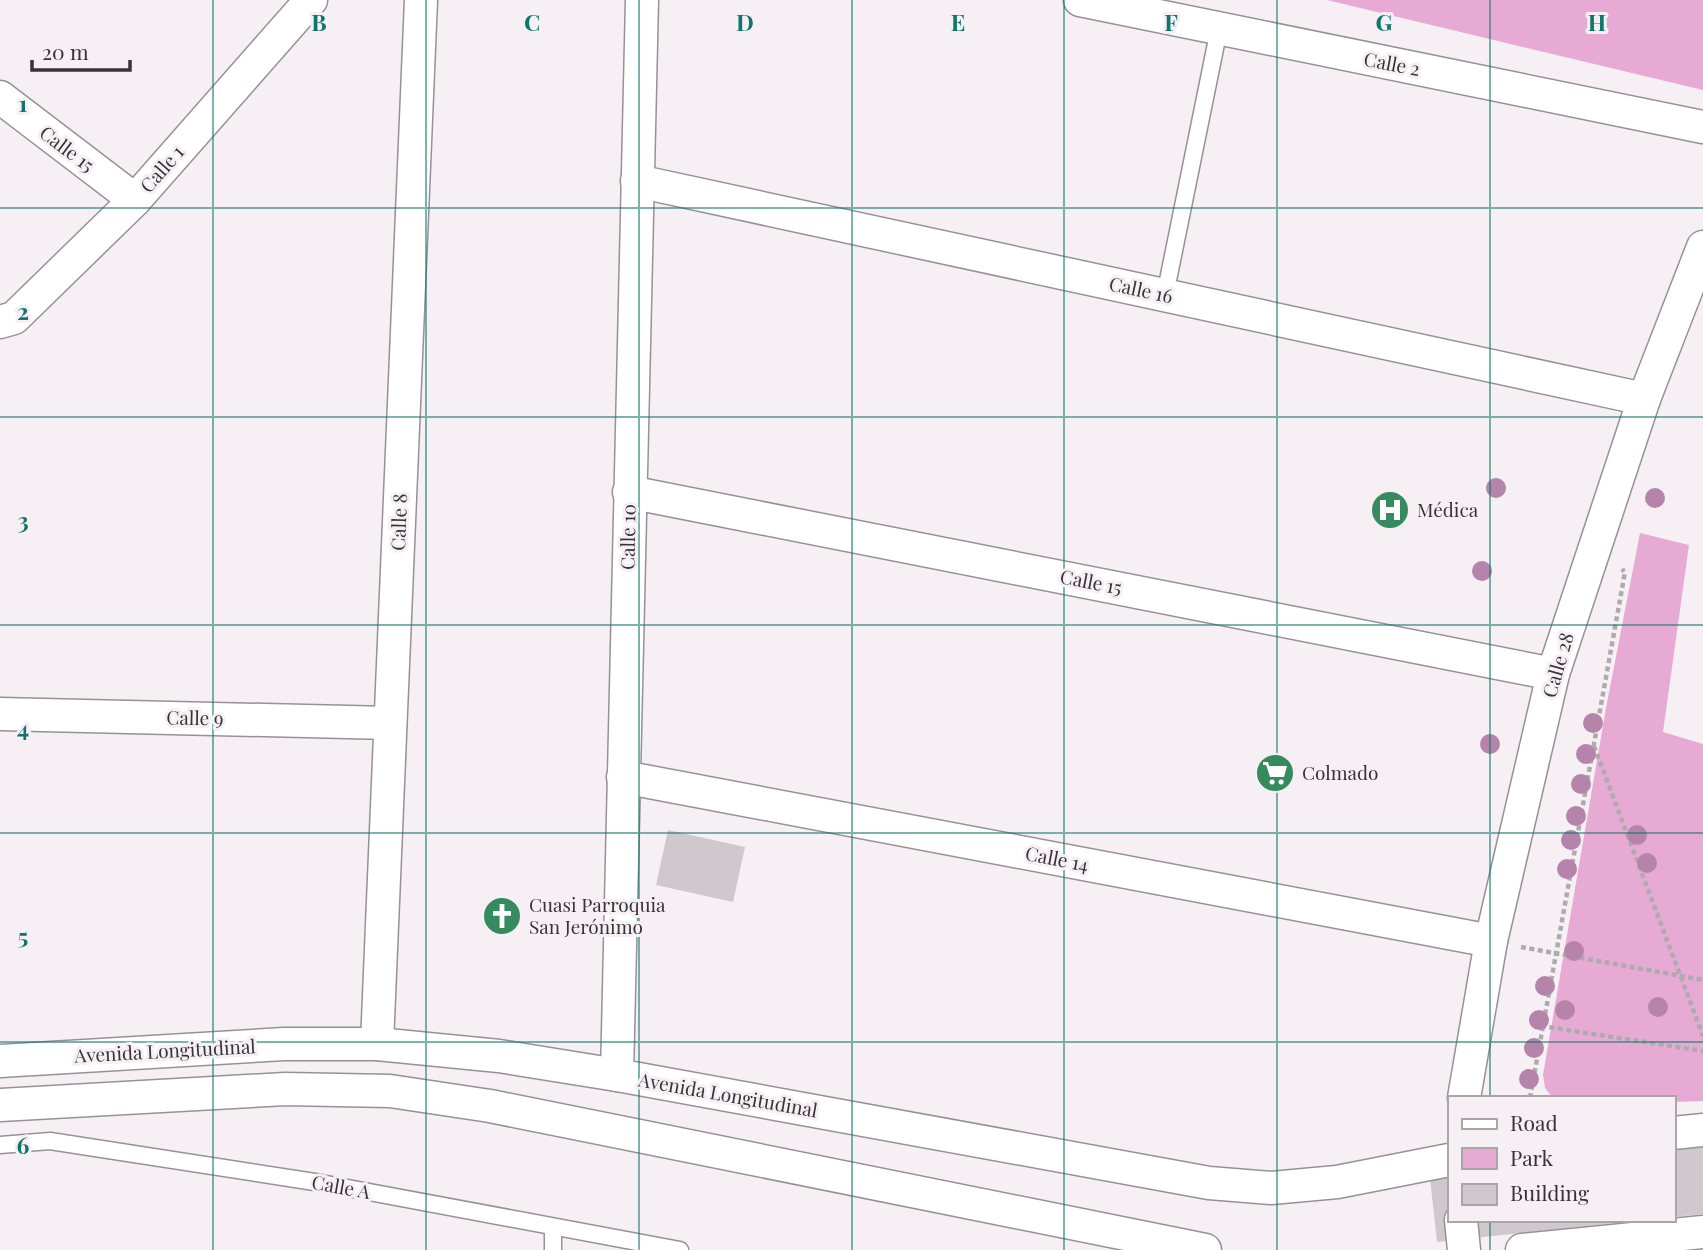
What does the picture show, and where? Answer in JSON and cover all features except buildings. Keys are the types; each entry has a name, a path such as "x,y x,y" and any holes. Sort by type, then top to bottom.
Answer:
{"street":[{"name":"Calle 1","path":"0,321 14,318 135,201 311,0"},
{"name":"Calle 8","path":"377,1044 421,0"},
{"name":"Calle 10","path":"617,1074 642,0"},
{"name":"Calle 2","path":"1080,0 1204,18 1703,127"},
{"name":"Calle 15","path":"0,97 135,201"},
{"name":"Calle 16","path":"637,181 1644,399"},
{"name":"Calle 28","path":"1464,1096 1491,941 1553,674 1644,399 1703,247"},
{"name":"Calle 15","path":"629,492 1553,674"},
{"name":"Calle 9","path":"0,714 390,723"},
{"name":"Calle 14","path":"623,777 1491,941"},
{"name":"Avenida Longitudinal","path":"0,1061 284,1044 377,1044 499,1056 617,1074 1209,1183 1271,1188 1337,1182 1448,1160"},
{"path":"0,1105 285,1089 390,1091 503,1109 1205,1250"},
{"path":"1675,1133 1703,1130"},
{"path":"1461,1222 1464,1250"},
{"path":"1522,1250 1703,1231"}],"lane":[{"path":"1165,295 1204,18"},
{"name":"Calle A","path":"0,1145 50,1141 321,1183 680,1250"},
{"path":"552,1227 553,1250"}],"path":[{"path":"1530,1096 1625,572 1598,537"},
{"path":"1593,744 1703,1036"},
{"path":"1491,941 1703,980"},
{"path":"1541,1026 1703,1051"}],"green space":[{"path":"1327,0 1703,0 1703,90"},
{"path":"1640,533 1689,545 1663,732 1703,744 1703,1101 1675,1102 1675,1096 1551,1096 1545,1088 1543,1075 1606,708"}],"place":[{"name":"Médica","path":"1390,510"},
{"name":"Colmado","path":"1275,773"},
{"name":"Cuasi Parroquia San Jerónimo","path":"502,916"}]}
